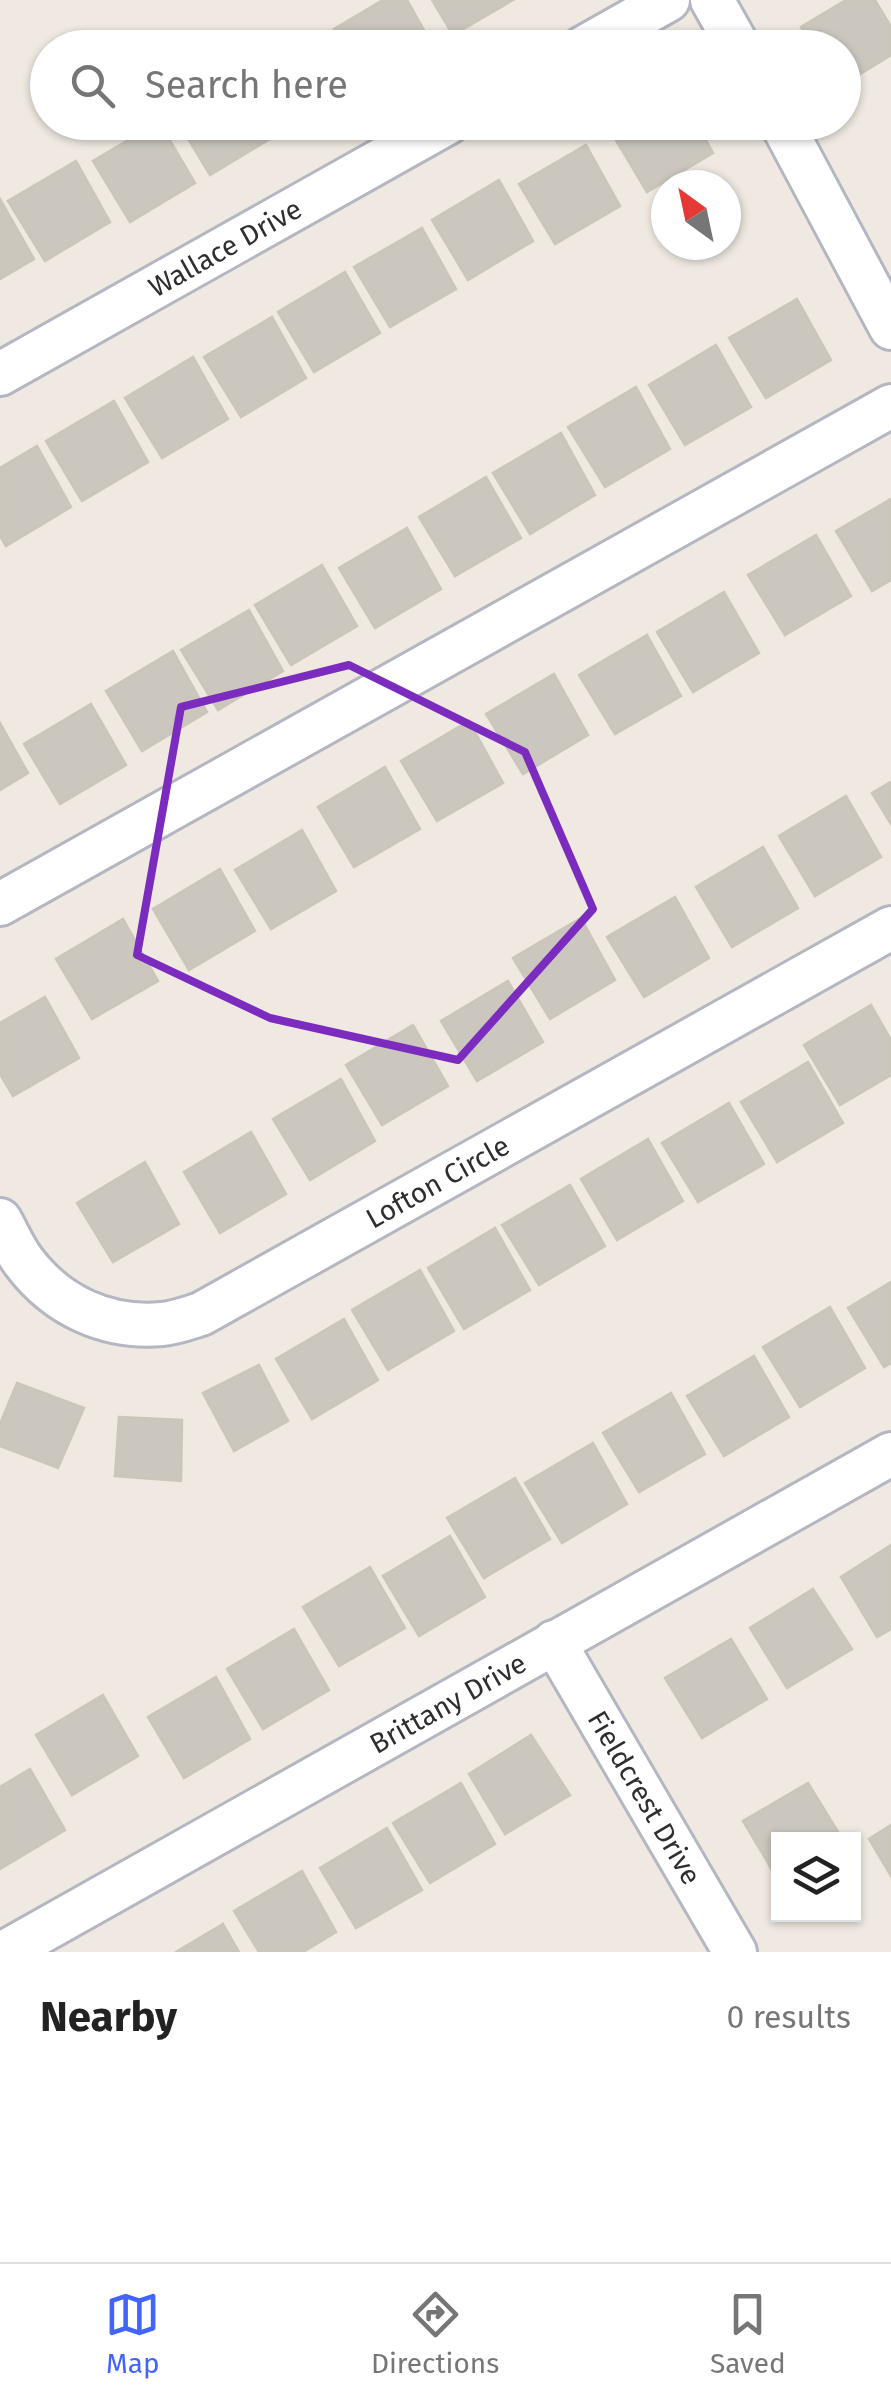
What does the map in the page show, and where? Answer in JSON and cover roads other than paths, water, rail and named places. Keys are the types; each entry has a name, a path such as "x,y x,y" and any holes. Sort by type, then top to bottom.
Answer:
{"street":[{"path":"615,30 668,0"},
{"path":"712,0 729,30"},
{"name":"Wallace Drive","path":"0,374 417,140"},
{"path":"791,140 891,328"},
{"path":"0,904 891,406"},
{"name":"Lofton Circle","path":"0,1220 21,1258 42,1284 71,1306 132,1325 166,1324 201,1314 891,928"},
{"name":"Brittany Drive","path":"5,1952 891,1454"},
{"name":"Fieldcrest Drive","path":"554,1642 734,1952"}]}
